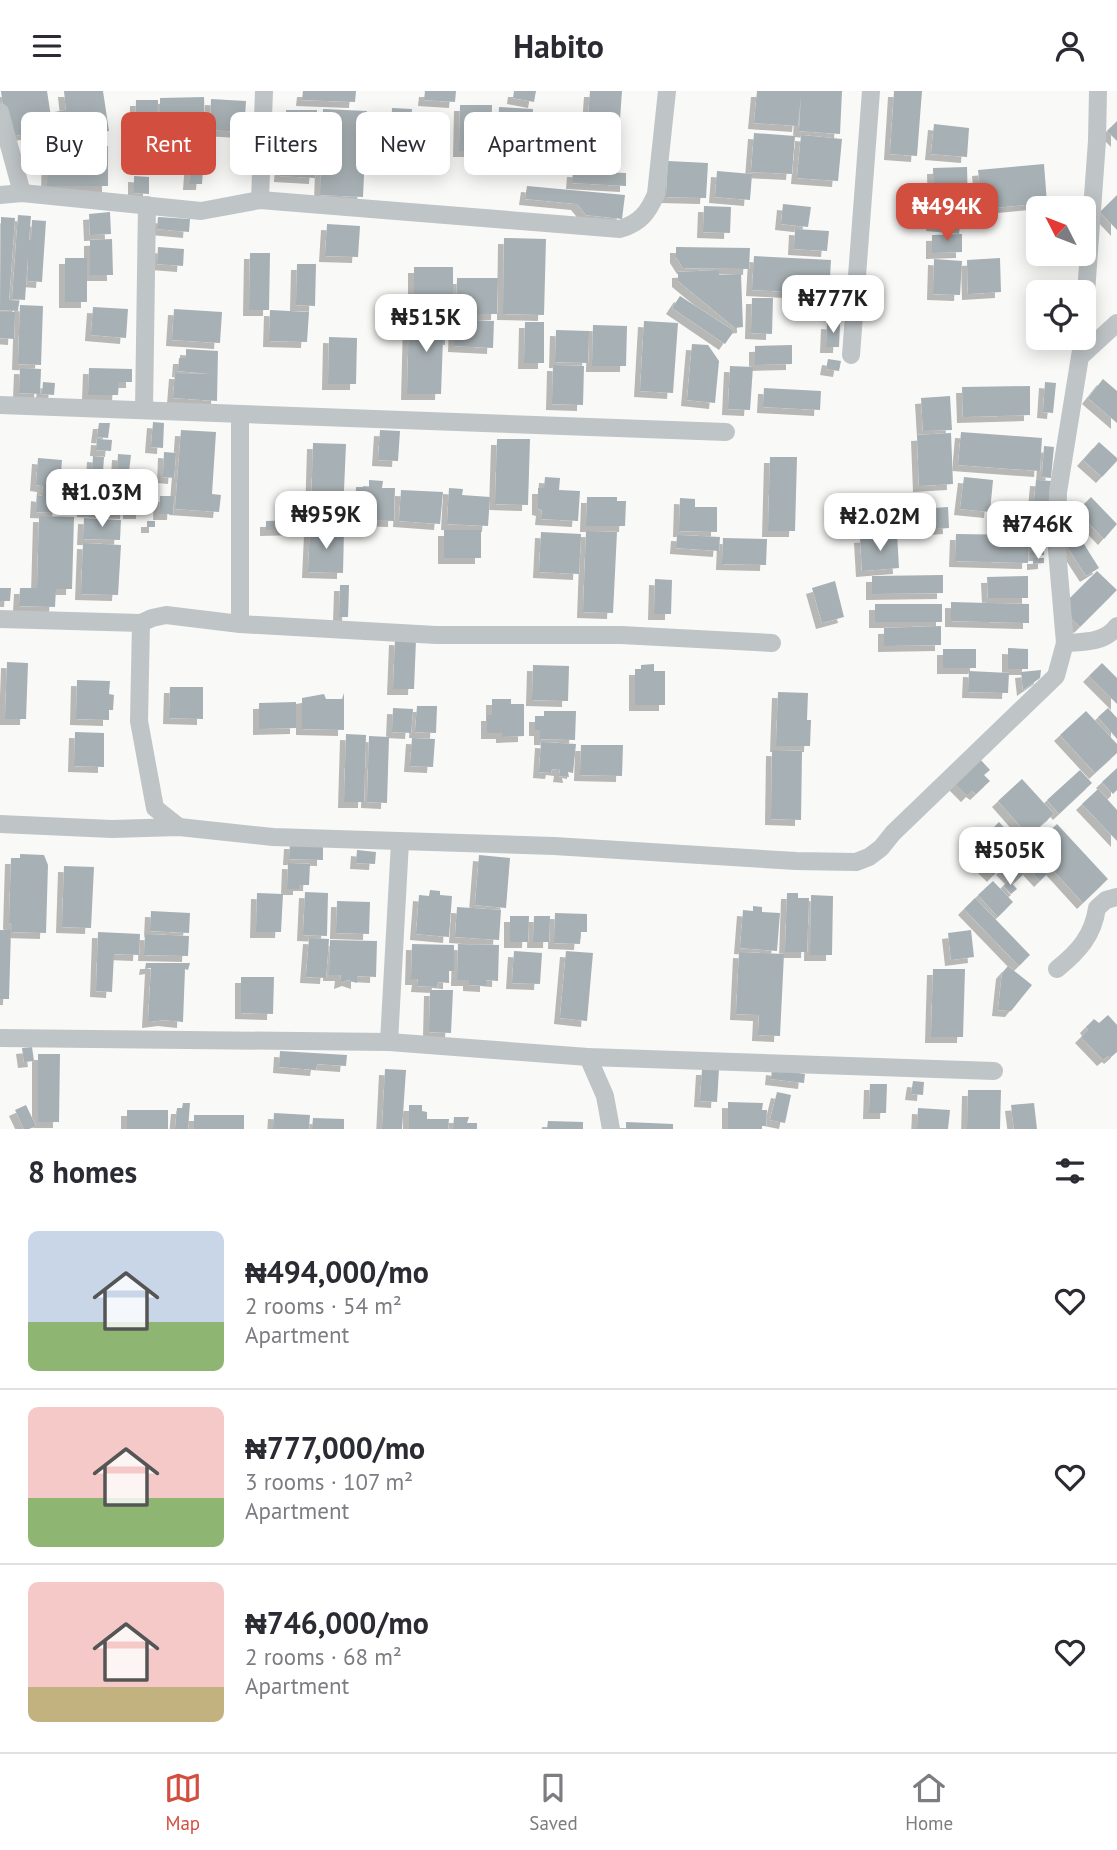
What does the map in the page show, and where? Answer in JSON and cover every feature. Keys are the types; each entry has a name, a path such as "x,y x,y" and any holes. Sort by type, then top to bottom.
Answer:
{"street":[{"path":"260,200 264,91"},
{"path":"0,195 22,193 201,211 260,200 620,229 632,226 642,219 656,194 667,91"},
{"path":"851,355 871,91"},
{"path":"1087,280 1098,91"},
{"path":"0,112 22,193"},
{"path":"144,410 147,205"},
{"path":"1096,335 1117,323"},
{"path":"0,824 179,827 273,837 554,846 796,861 856,862 869,857 1056,676 1065,643 1057,550 1058,492 1082,350"},
{"path":"0,405 726,432"},
{"path":"240,416 240,624"},
{"path":"0,619 141,624 166,615 240,624 436,635 621,635 772,643"},
{"path":"141,624 139,721 155,808 179,827"},
{"path":"1065,643 1100,639 1111,634 1117,626"},
{"path":"135,828 155,808"},
{"path":"389,1042 400,842"},
{"path":"1057,969 1078,952 1087,940 1097,908 1106,900 1117,897"},
{"path":"0,1038 389,1042 588,1057 994,1071"},
{"path":"588,1057 605,1096 611,1129"}],"building":[{"path":"1,91 47,91 50,112 21,112 21,135 7,137"},
{"path":"64,91 103,91 106,112 54,112 66,110"},
{"path":"303,91 356,91 355,102 302,100"},
{"path":"425,91 456,91 455,102 424,100"},
{"path":"514,91 536,91 534,102 513,98"},
{"path":"590,91 622,91 621,112 588,112"},
{"path":"757,91 842,91 840,134 799,131 801,96 798,126 754,123"},
{"path":"894,91 922,91 917,156 890,154"},
{"path":"204,97 205,112 160,112 160,98"},
{"path":"211,99 246,101 245,112 230,112 230,131 216,130 216,112 211,112"},
{"path":"136,100 158,100 158,112 136,112"},
{"path":"460,105 492,105 492,112 464,112 464,151 459,151"},
{"path":"499,107 533,109 533,112 499,112"},
{"path":"392,108 412,109 412,112 392,112"},
{"path":"323,109 367,111 356,112 356,175 364,175 363,197 320,195 321,175 342,175 342,112 323,112"},
{"path":"286,110 317,110 317,112"},
{"path":"1117,121 1117,141 1107,131"},
{"path":"934,124 969,128 967,157 931,154"},
{"path":"754,133 795,136 792,174 751,172"},
{"path":"801,135 842,139 838,181 797,178"},
{"path":"107,146 108,186 47,186 47,175 107,175"},
{"path":"668,161 708,163 706,198 666,197"},
{"path":"1044,164 1046,196 1026,196 1026,205 982,209 978,170"},
{"path":"967,167 968,205 934,206 933,168"},
{"path":"717,171 752,174 750,200 715,197"},
{"path":"626,173 626,186 572,183 573,175"},
{"path":"190,175 203,175 202,184 189,184"},
{"path":"280,175 315,175 315,178"},
{"path":"134,176 149,177 149,194 134,193"},
{"path":"527,186 625,195 622,219 586,215 577,204 525,199"},
{"path":"1117,195 1117,230 1100,212"},
{"path":"783,204 811,207 808,227 781,224"},
{"path":"704,206 731,207 730,233 703,232"},
{"path":"934,209 967,213 965,228 932,225"},
{"path":"110,212 111,234 90,235 89,214"},
{"path":"18,215 31,216 29,240 32,220 46,221 42,282 28,281 28,257 25,300 12,299"},
{"path":"1,217 15,218 9,300 19,301 18,311 0,310"},
{"path":"158,217 190,219 189,232 157,229"},
{"path":"327,224 360,226 358,257 325,256"},
{"path":"795,229 829,231 827,251 794,249"},
{"path":"962,234 962,252 932,253 932,235"},
{"path":"504,238 546,239 544,315 503,314"},
{"path":"112,239 113,275 90,275 90,240"},
{"path":"158,247 184,249 183,266 157,264"},
{"path":"676,247 750,248 749,269 683,268 676,257"},
{"path":"250,253 270,253 269,310 249,310"},
{"path":"754,256 831,260 829,294 752,290"},
{"path":"65,258 87,258 87,302 65,302"},
{"path":"1000,258 1001,292 968,294 967,260"},
{"path":"934,259 962,261 960,295 933,294"},
{"path":"297,264 316,264 315,306 296,305"},
{"path":"414,267 453,267 453,312 414,313"},
{"path":"719,270 719,275 741,274 743,327 735,328 678,281 678,272"},
{"path":"457,278 498,278 497,314 456,314"},
{"path":"680,296 734,331 725,344 672,308"},
{"path":"752,298 773,298 772,334 751,333"},
{"path":"20,305 43,306 41,365 18,364"},
{"path":"93,307 128,309 126,338 91,335"},
{"path":"174,309 222,312 220,343 172,340"},
{"path":"270,310 309,312 307,342 269,341"},
{"path":"0,312 15,312 14,339 0,338"},
{"path":"409,317 451,318 451,339 443,338 441,394 407,394"},
{"path":"455,319 494,321 493,348 454,346"},
{"path":"644,321 678,323 673,393 640,391"},
{"path":"525,322 544,322 544,363 524,363"},
{"path":"827,323 840,324 839,347 826,347"},
{"path":"593,325 627,326 626,366 592,366"},
{"path":"556,330 589,331 588,363 555,362"},
{"path":"329,337 357,338 356,384 328,384"},
{"path":"692,344 708,345 719,361 715,403 687,400"},
{"path":"792,345 792,364 755,365 755,346"},
{"path":"186,349 218,351 217,401 173,398 175,373 211,374 178,371 179,358 186,358"},
{"path":"828,359 841,361 839,371 826,369"},
{"path":"553,365 584,366 583,405 552,404"},
{"path":"730,366 753,367 750,410 728,409"},
{"path":"20,368 41,369 40,394 19,393"},
{"path":"89,368 132,369 132,382 119,382 118,395 88,395"},
{"path":"1103,379 1117,391 1117,423 1088,398"},
{"path":"43,382 55,383 54,395 42,394"},
{"path":"1045,382 1056,383 1053,413 1043,412"},
{"path":"1030,386 1030,415 963,417 962,387"},
{"path":"764,388 821,391 820,410 763,407"},
{"path":"950,396 952,430 923,431 921,398"},
{"path":"153,422 164,423 163,448 151,447"},
{"path":"99,423 110,423 108,438 97,437"},
{"path":"181,430 216,432 212,494 221,495 219,512 175,509"},
{"path":"380,430 400,431 398,461 378,460"},
{"path":"961,432 1042,438 1040,471 958,465"},
{"path":"951,433 953,484 919,486 917,435"},
{"path":"97,439 112,440 111,451 96,450"},
{"path":"497,439 530,439 528,505 495,504"},
{"path":"1099,442 1117,458 1102,477 1083,460"},
{"path":"313,443 346,444 343,514 311,513"},
{"path":"1044,446 1054,447 1051,478 1042,477"},
{"path":"164,452 176,453 174,478 163,477"},
{"path":"118,454 131,455 129,472 117,471"},
{"path":"93,456 104,457 103,472 92,471"},
{"path":"770,457 797,457 795,531 768,531"},
{"path":"38,458 62,460 58,513 36,512 37,495 42,496 43,486 36,485"},
{"path":"545,477 560,478 559,490 580,491 578,521 541,519 538,488 544,488"},
{"path":"964,477 993,480 990,512 960,509"},
{"path":"116,479 128,480 126,513 83,511 84,484 116,486"},
{"path":"369,480 383,481 382,488 395,488 394,521 362,520 362,508 355,508 356,487 369,487"},
{"path":"1036,480 1051,481 1048,514 1033,512"},
{"path":"130,481 143,482 142,513 129,513"},
{"path":"449,488 463,489 462,495 490,497 488,526 447,524"},
{"path":"401,490 443,492 440,524 399,521"},
{"path":"160,496 174,496 173,514 159,514"},
{"path":"587,497 617,497 617,501 626,501 625,526 586,526"},
{"path":"1091,497 1117,524 1104,539 1077,511"},
{"path":"680,498 695,499 695,507 717,507 717,532 679,531"},
{"path":"948,507 949,528 921,530 919,509"},
{"path":"39,516 74,517 72,589 56,589 55,607 19,606 20,588 37,588"},
{"path":"84,518 121,520 120,540 83,539"},
{"path":"303,520 303,529 266,530 266,521"},
{"path":"147,521 155,521 155,527 147,527"},
{"path":"1010,526 1044,526 1044,555 1030,555 1031,532 1010,532"},
{"path":"310,529 344,530 343,573 308,572"},
{"path":"444,530 481,530 481,558 444,558"},
{"path":"586,531 617,532 613,613 583,612"},
{"path":"541,532 581,534 579,574 539,572"},
{"path":"1077,533 1099,568 1086,576 1064,542"},
{"path":"897,534 899,568 862,571 860,537"},
{"path":"956,534 1029,535 1028,563 955,561"},
{"path":"677,535 720,537 719,551 676,548"},
{"path":"723,538 767,539 766,565 722,564"},
{"path":"83,543 121,545 118,595 81,594"},
{"path":"1033,558 1044,558 1044,563 1033,564"},
{"path":"1097,571 1117,590 1080,627 1068,615 1070,598"},
{"path":"943,575 943,593 872,594 872,576"},
{"path":"1028,576 1028,598 988,598 987,577"},
{"path":"655,579 672,580 671,614 654,614"},
{"path":"835,581 844,617 822,623 812,588"},
{"path":"340,585 349,585 348,617 339,617"},
{"path":"0,588 11,588 10,601 0,601"},
{"path":"951,602 1029,604 1029,623 951,621"},
{"path":"875,604 942,604 942,622 875,622"},
{"path":"941,626 941,645 884,646 884,628"},
{"path":"395,639 416,640 414,689 393,689"},
{"path":"1008,648 1028,649 1028,669 1008,669"},
{"path":"943,649 976,649 976,668 943,668"},
{"path":"7,662 28,663 26,719 5,719"},
{"path":"1102,663 1117,678 1117,704 1089,676"},
{"path":"654,664 654,671 665,671 665,705 635,705 635,669 641,669 641,665"},
{"path":"533,665 569,666 568,701 532,700"},
{"path":"1041,670 1040,678 1023,690 1021,672"},
{"path":"969,671 1009,673 1008,693 968,692"},
{"path":"77,680 110,681 109,694 114,695 109,720 76,719"},
{"path":"170,687 203,687 203,719 169,718"},
{"path":"778,692 808,693 810,746 776,746"},
{"path":"344,693 344,730 302,729 302,698 324,694 326,699 342,699"},
{"path":"492,699 511,699 511,704 524,704 524,736 502,737 502,733 487,733 487,715 492,715"},
{"path":"296,702 296,728 259,729 259,703"},
{"path":"417,706 437,706 436,733 415,732"},
{"path":"393,708 413,709 411,733 392,732"},
{"path":"1108,708 1117,718 1117,739 1098,717"},
{"path":"544,711 576,711 575,740 540,739 540,730 535,730 535,716 544,716"},
{"path":"1086,711 1117,744 1117,753 1095,773 1060,735"},
{"path":"75,732 104,733 104,767 74,766"},
{"path":"346,734 366,735 364,802 344,802"},
{"path":"369,736 389,737 387,803 367,802"},
{"path":"412,738 435,739 433,767 410,766"},
{"path":"541,742 576,744 573,773 568,772 569,777 559,776 560,770 552,769 551,773 539,772"},
{"path":"581,745 623,745 622,776 580,775"},
{"path":"772,750 802,751 801,820 771,819"},
{"path":"979,758 990,770 984,775 990,781 976,794 972,791 967,796 954,783"},
{"path":"1117,768 1117,790 1113,794 1102,782"},
{"path":"1080,770 1092,783 1059,814 1047,800"},
{"path":"1022,779 1054,814 1029,836 998,801"},
{"path":"1098,789 1117,810 1117,841 1082,804"},
{"path":"999,822 1022,846 1018,852 1024,846 1030,853 1021,862 1023,864 1031,856 1047,874 1040,881 1029,869 1015,882 1002,869 1016,856 1014,854 993,876 969,852"},
{"path":"1057,824 1108,879 1083,903 1032,847"},
{"path":"290,843 323,844 323,860 289,859"},
{"path":"357,850 376,852 375,864 356,863"},
{"path":"20,854 44,855 48,865 46,933 12,932 12,925 9,923 11,858 20,858"},
{"path":"479,855 510,858 506,908 475,905"},
{"path":"288,863 310,864 309,885 299,885 299,889 287,889"},
{"path":"64,866 94,867 91,928 62,927"},
{"path":"1009,880 1017,889 1011,894 1003,886"},
{"path":"993,881 1013,902 998,917 978,895"},
{"path":"430,890 440,891 440,895 452,896 449,937 416,934 419,895 429,896"},
{"path":"305,892 328,893 327,936 303,935"},
{"path":"257,893 283,894 281,932 256,932"},
{"path":"787,893 798,893 798,898 809,898 807,952 785,952"},
{"path":"811,895 833,896 832,955 810,955"},
{"path":"975,898 1030,955 1019,966 964,909"},
{"path":"337,901 370,902 369,934 336,933"},
{"path":"753,906 762,907 762,912 780,913 777,951 740,948 743,910 753,911"},
{"path":"457,907 501,910 499,940 455,937"},
{"path":"151,911 190,913 189,933 150,931"},
{"path":"555,913 587,914 587,932 581,932 580,944 554,943"},
{"path":"510,916 529,916 528,942 510,942"},
{"path":"534,916 550,916 549,942 533,942"},
{"path":"0,930 11,930 9,999 0,999"},
{"path":"971,930 974,957 951,960 948,933"},
{"path":"98,932 140,934 139,955 114,954 112,992 96,991"},
{"path":"145,934 189,936 188,956 144,955"},
{"path":"309,938 329,939 326,978 306,977"},
{"path":"330,940 377,941 376,977 357,976 357,983 348,980 340,983 341,975 329,975"},
{"path":"412,944 454,945 454,971 449,971 449,983 438,982 437,987 417,986 418,979 411,979"},
{"path":"458,944 499,945 498,981 486,980 486,986 469,985 469,980 457,980"},
{"path":"514,951 542,953 540,984 512,983"},
{"path":"566,951 593,953 587,1021 560,1018"},
{"path":"739,952 784,954 780,1036 758,1035 759,1015 736,1014"},
{"path":"146,963 190,963 188,970 185,969 183,1022 148,1022 151,968 145,969"},
{"path":"1008,966 1032,985 1011,1011 998,1010 1002,973"},
{"path":"933,969 965,969 963,1037 931,1037"},
{"path":"241,977 274,977 273,1014 241,1013"},
{"path":"430,990 453,990 451,1033 429,1032"},
{"path":"1108,1015 1117,1025 1117,1052 1103,1060 1081,1037 1094,1019 1099,1023"},
{"path":"32,1047 34,1061 24,1062 22,1048"},
{"path":"280,1051 347,1055 346,1066 317,1064 316,1070 279,1067"},
{"path":"38,1054 60,1054 59,1122 38,1122"},
{"path":"385,1069 406,1070 402,1129 382,1129"},
{"path":"702,1069 719,1069 717,1102 700,1101"},
{"path":"772,1069 805,1074 804,1083 771,1079"},
{"path":"913,1081 924,1082 923,1095 911,1094"},
{"path":"870,1084 887,1084 886,1113 869,1113"},
{"path":"968,1090 1001,1090 1000,1129 967,1129"},
{"path":"777,1092 791,1095 785,1123 770,1120"},
{"path":"728,1102 763,1103 762,1110 767,1110 766,1126 762,1126 762,1129 728,1129"},
{"path":"183,1103 190,1103 188,1129 175,1129 177,1108 182,1108"},
{"path":"1034,1103 1037,1129 1014,1129 1011,1105"},
{"path":"26,1105 36,1126 29,1129 24,1129 15,1110"},
{"path":"409,1105 422,1105 422,1111 427,1112 427,1119 449,1119 448,1129 409,1129"},
{"path":"918,1108 950,1110 948,1129 917,1129"},
{"path":"127,1110 168,1110 168,1129 127,1129"},
{"path":"274,1113 310,1115 309,1129 273,1129"},
{"path":"194,1115 244,1115 244,1129 194,1129"},
{"path":"454,1117 469,1117 467,1123 477,1123 477,1129 453,1129"},
{"path":"313,1118 344,1119 344,1129 312,1129"},
{"path":"548,1121 583,1122 583,1129 547,1129"},
{"path":"626,1122 673,1124 673,1129 626,1129"}]}
